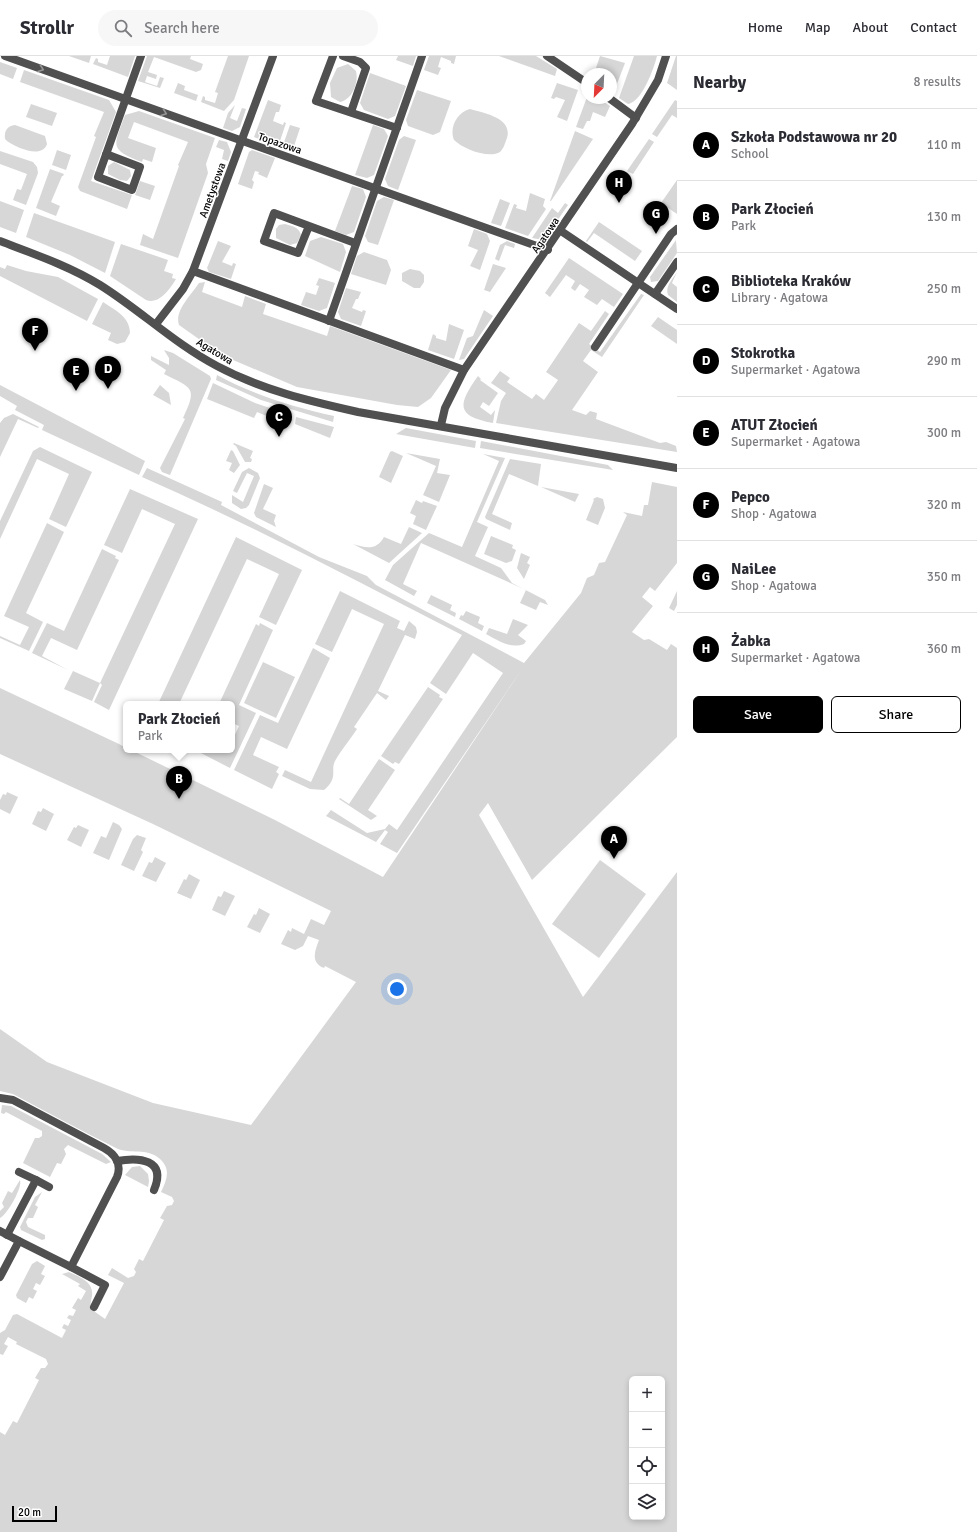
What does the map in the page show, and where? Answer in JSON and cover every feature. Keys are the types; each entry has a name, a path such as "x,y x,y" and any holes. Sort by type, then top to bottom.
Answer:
{"street":[{"name":"Topazowa","path":"4,56 548,250"},
{"path":"106,154 140,167 132,190 98,177 106,154 126,99 141,56"},
{"name":"Ametystowa","path":"156,324 183,289 193,271 273,56"},
{"path":"333,56 316,101 397,128"},
{"path":"343,56 360,62 366,68 351,112"},
{"path":"329,321 422,56"},
{"path":"547,56 581,79"},
{"name":"Agatowa","path":"441,426 445,408 464,370 561,231 636,118 660,76 666,56"},
{"path":"617,104 636,118"},
{"path":"309,226 298,253 264,241 274,213 356,243"},
{"path":"595,347 671,234 677,229"},
{"path":"561,231 677,309"},
{"name":"Agatowa","path":"0,241 80,274 156,324 196,354 216,366 266,389 316,404 677,468"},
{"path":"655,294 677,262"},
{"path":"193,271 464,370"},
{"path":"0,1098 13,1100 104,1148 113,1154 117,1161 119,1170 117,1177 71,1267"},
{"path":"117,1161 138,1159 152,1164 156,1169 158,1176 154,1190"},
{"path":"19,1172 49,1187"},
{"path":"36,1180 4,1233 105,1285 94,1307"},
{"path":"0,1277 19,1241"}],"shaded area":[{"path":"69,56 91,56 89,63"},
{"path":"110,56 135,56 128,77 93,64 96,58 98,59 98,62 107,65"},
{"path":"147,56 191,56 190,59 203,64 201,70 196,72 154,57 148,72 157,75 156,79 147,76 145,82 157,86 160,77 164,78 160,88 138,81"},
{"path":"228,56 249,56 234,100 224,111 201,102 203,96 205,97 205,100 215,103 218,93 215,92"},
{"path":"398,56 416,56 413,66 396,60"},
{"path":"429,56 456,56 454,64 451,63 451,61 441,57 438,67 441,68 438,75 424,70"},
{"path":"499,56 536,56 557,69 555,76"},
{"path":"600,56 625,63 617,84 617,68 596,68"},
{"path":"634,56 657,56 643,91 633,102 628,104 619,98"},
{"path":"677,56 677,90 667,83"},
{"path":"0,62 17,68 13,79 0,74"},
{"path":"348,64 356,71 357,75 354,90 348,98 340,102 331,97 330,83 337,68"},
{"path":"24,70 109,100 116,112 91,181 132,195 127,209 80,191 78,187 96,137 94,136 104,112 20,82"},
{"path":"370,73 406,86 395,116 388,119 364,110 360,103"},
{"path":"178,83 185,86 184,90 198,95 196,101 174,93"},
{"path":"557,83 578,90 567,121 557,117 565,100 556,97 554,99 551,98"},
{"path":"417,90 451,101 440,132 433,135 408,126 406,120"},
{"path":"268,100 281,105 279,112 276,112 273,121 283,125 284,122 286,123 278,147 254,137"},
{"path":"675,100 677,101 677,118 672,115 657,137 652,134"},
{"path":"31,104 57,113 52,126 26,117"},
{"path":"584,104 607,104 610,106 605,117 593,112 590,121 587,121 583,129 576,127"},
{"path":"235,105 230,118 237,121 242,108 246,109 240,127 232,131 223,128 228,113"},
{"path":"470,109 496,118 502,121 506,126 508,131 507,138 500,152 495,154 483,154 463,147 454,140 453,126 455,121 461,113"},
{"path":"139,111 215,138 206,164 208,173 178,258 140,245 143,234 153,239 179,166 178,165 188,142 134,122 128,138 156,148 152,162 143,159 142,162 123,154 117,145 121,125 125,115"},
{"path":"15,125 45,136 47,144 40,151 29,151 17,147 5,139 5,134 8,128"},
{"path":"290,125 300,128 292,152 282,148"},
{"path":"373,125 384,129 388,136 374,175 367,178 355,175"},
{"path":"575,131 593,139 550,201"},
{"path":"404,136 416,140 398,190 388,186 385,179 399,140"},
{"path":"649,139 654,142 633,174 627,171"},
{"path":"219,140 227,142 231,152 228,161 222,159 224,150 216,147"},
{"path":"57,150 71,155 66,170 52,165"},
{"path":"252,150 275,158 267,178 255,171 252,180 254,182 252,189 238,184 249,152"},
{"path":"0,151 33,162 37,167 38,173 26,205 13,200 17,189 21,190 27,174 0,164"},
{"path":"114,162 130,170 131,176 127,181 120,180 108,174 108,166"},
{"path":"50,169 64,174 51,202 60,206 56,216 36,208"},
{"path":"677,180 677,214 661,203"},
{"path":"140,181 155,186 150,200 135,195"},
{"path":"352,186 363,189 366,197 354,232 346,235 335,231"},
{"path":"530,193 545,199 543,206 546,209 528,236 505,228 514,204 517,205 516,208 526,211"},
{"path":"384,197 394,200 378,245 368,242 365,236 377,201"},
{"path":"500,199 510,203 501,226 491,223"},
{"path":"0,201 24,210 16,233 0,227"},
{"path":"565,203 568,205 546,237 538,239 532,238 552,208 558,213"},
{"path":"34,213 115,242 105,273 70,255 26,237"},
{"path":"599,222 642,251 635,261 594,233 587,242 586,241"},
{"path":"285,224 299,230 301,235 297,243 290,245 276,238 276,229 279,225"},
{"path":"474,229 487,234 490,241 480,270 470,266 478,250 468,246"},
{"path":"321,237 343,244 346,252 340,272 305,256 310,241"},
{"path":"676,240 677,253 658,281 651,282 650,277"},
{"path":"218,241 231,246 222,262 232,266 233,263 236,264 231,279 209,272 207,268"},
{"path":"507,241 515,244 514,248 505,245 499,261 495,259 500,245"},
{"path":"121,244 168,260 164,271 173,274 172,278 176,279 164,295 155,300 146,300 110,276"},
{"path":"364,252 387,260 391,270 386,285 351,274 357,256"},
{"path":"569,258 623,294 614,307 602,299 597,305 584,297 589,290 580,284 575,291 571,288 575,281 566,275 550,297 545,293"},
{"path":"493,264 506,268 490,292 484,290"},
{"path":"7,265 26,271 58,277 98,299 87,321 0,276 0,267 5,269"},
{"path":"410,269 420,271 424,275 424,282 420,288 414,288 402,281 402,273"},
{"path":"677,272 672,283 677,287 677,302 668,295 667,289"},
{"path":"319,278 335,283 327,308 319,311 301,305 306,292 316,295 319,286 316,285"},
{"path":"205,282 202,292 242,307 245,296 266,304 263,314 327,336 330,326 451,370 431,398 418,407 397,405 297,387 233,360 213,349 179,325 179,314 184,303 199,283"},
{"path":"346,288 361,292 352,308 362,312 363,310 366,311 361,326 341,319 338,312"},
{"path":"641,294 644,295 602,357 591,350 583,361 598,372 572,410 586,415 590,411 597,413 596,419 660,443 666,442 676,446 677,452 496,423 501,401 506,393 491,383 500,371 510,378 507,382 532,399 536,394 544,400 558,380 546,372 579,323 591,331 605,311 609,314 589,344 600,352"},
{"path":"103,302 125,318 130,333 125,342 117,344 108,340 111,333 92,324"},
{"path":"484,310 493,316 464,359 459,360 467,338 473,336"},
{"path":"658,317 677,330 677,344 651,326"},
{"path":"449,324 464,330 454,359 428,350 433,334 436,338 446,341"},
{"path":"164,350 173,353 210,376 211,379 170,475 162,472 160,468 185,419 183,418 188,408 191,394 190,390 186,386 164,374 166,370 151,360 151,356 169,365 169,358"},
{"path":"217,375 245,389 274,400 334,416 333,422 261,400 216,380"},
{"path":"478,376 481,379 480,380 498,393 489,406 483,402 480,407 491,415 495,410 493,423 472,417 466,412 464,407 464,401 467,394"},
{"path":"213,383 255,403 288,414 284,421 281,422 257,412 254,418 207,399"},
{"path":"0,385 145,461 139,475 42,430 44,425 15,410 17,406 0,396"},
{"path":"160,385 169,393 171,405 153,395"},
{"path":"13,414 39,427 38,428 18,419 0,457 0,423 4,418"},
{"path":"296,417 334,427 330,438 295,424"},
{"path":"406,428 476,441 475,448 396,434"},
{"path":"481,441 608,465 613,470 480,448"},
{"path":"234,443 253,451 250,458 252,459 251,462 245,462 236,446 233,444"},
{"path":"40,447 92,472 66,527 49,519 69,474 37,459 0,539 0,521 33,451"},
{"path":"231,450 233,451 240,465 234,473 229,470 232,463 226,461"},
{"path":"392,451 403,456 391,483 379,477 390,452"},
{"path":"406,453 440,459 437,473 450,475 439,502 423,495 436,466"},
{"path":"483,454 505,458 477,522 488,527 475,556 501,568 512,583 523,589 421,543 403,584 417,591 414,596 385,580 393,565 429,533 462,547 499,461"},
{"path":"510,459 541,464 538,486 509,474 492,514 512,523 510,530 486,519 485,517"},
{"path":"147,468 222,502 221,505 319,557 367,576 376,585 524,663 581,593 587,578 594,575 599,563 605,562 627,515 623,512 642,516 644,505 648,505 652,482 677,487 677,563 655,591 650,587 642,597 653,606 632,632 644,640 649,639 667,650 671,644 677,648 677,737 532,880 488,803 479,815 583,997 677,872 677,1532 0,1532 0,1432 5,1435 13,1421 17,1423 39,1380 35,1378 41,1368 45,1368 48,1364 46,1359 16,1344 17,1342 8,1337 4,1344 8,1346 3,1355 0,1354 0,1333 5,1330 13,1315 17,1314 62,1338 66,1330 62,1328 64,1324 68,1326 71,1320 67,1318 69,1315 73,1316 76,1310 72,1308 78,1298 81,1300 86,1291 78,1286 80,1284 62,1274 69,1272 82,1278 89,1284 92,1291 91,1309 105,1319 124,1283 108,1275 112,1268 128,1278 134,1276 136,1272 134,1269 139,1259 143,1261 164,1220 160,1218 167,1206 172,1205 174,1201 172,1197 161,1192 165,1183 167,1171 160,1159 155,1155 116,1148 13,1094 0,1091 0,1029 47,1062 153,1103 251,1125 356,982 325,966 324,968 317,963 315,956 319,940 308,936 303,946 295,950 281,944 288,930 291,932 292,928 304,934 311,919 324,925 331,911 153,824 0,754 0,688 119,744 123,746 123,753 137,753 275,820 383,877 522,669 397,853 380,844 388,832 385,830 376,842 326,816 331,810 367,833 385,829 389,824 397,830 503,673 473,653 446,694 430,683 462,635 224,514 142,477"},
{"path":"249,468 258,473 260,478 249,505 246,508 241,509 232,503 232,495 243,502 254,476 247,473 237,493 233,491 242,472"},
{"path":"264,484 273,488 263,509 276,515 274,521 276,527 256,517 254,513"},
{"path":"541,487 579,494 575,502"},
{"path":"130,489 198,519 109,710 94,702 102,685 100,683 175,524 142,509 122,553 104,545"},
{"path":"597,497 603,499 605,508 598,525 586,520 594,500 593,499"},
{"path":"416,500 422,503 423,501 437,506 426,530 413,524 416,516 410,513"},
{"path":"47,523 64,532 26,613 43,622 29,651 0,638 0,636 20,645 29,627 4,616"},
{"path":"409,527 422,533 389,563 353,544 362,547 370,547 378,545 384,537 401,544"},
{"path":"491,536 513,545 512,548 516,550 512,561 506,563 484,554"},
{"path":"236,537 302,570 276,625 259,617 279,574 247,559 180,701 159,701"},
{"path":"102,549 116,556 115,558 119,560 77,650 51,638 42,656 68,670 32,653 47,623 64,631"},
{"path":"521,553 530,557 527,563 530,565 524,579 517,568"},
{"path":"526,590 545,600 548,605 540,602 536,610 520,603"},
{"path":"340,591 400,621 397,628 404,631 409,621 416,627 417,632 415,639 405,635 378,691 389,696 386,700 377,693 354,727 357,729 335,761 333,778 329,785 324,790 310,789 282,776 285,770 311,782 384,624 352,609 332,652 315,644"},
{"path":"677,591 677,605 674,611 669,608"},
{"path":"431,595 452,605 450,610 456,613 455,617 427,603"},
{"path":"466,611 480,617 478,623 484,626 482,631 459,619"},
{"path":"513,619 528,625 518,635 526,641 524,644 514,646 509,645 486,634 489,628 507,634"},
{"path":"260,623 273,630 239,705 256,713 230,768 201,753 235,753 235,735 239,726 235,724 235,701 220,701 256,624 259,626"},
{"path":"313,648 330,658 287,749 261,737 253,755 279,767 276,772 279,774 272,789 234,770 260,715 278,723"},
{"path":"263,662 295,677 276,718 244,703"},
{"path":"73,671 100,683 92,701 64,689"},
{"path":"428,687 440,695 439,697 443,699 399,764 395,762 393,764 381,756"},
{"path":"379,759 395,770 368,810 377,816 371,820 339,799 340,798 349,804"},
{"path":"7,792 18,797 10,814 0,809 0,800 3,794 6,795"},
{"path":"43,808 54,814 46,831 32,824 38,811 41,812"},
{"path":"113,822 119,825 122,829 109,860 93,853 101,836 106,838"},
{"path":"78,825 89,830 81,847 67,840 74,827 76,828"},
{"path":"137,835 146,838 141,850 143,852 134,871 121,865 133,839"},
{"path":"155,857 166,863 156,882 142,876 149,862 152,863"},
{"path":"600,860 646,894 599,958 552,924"},
{"path":"189,874 200,880 191,899 177,893 184,879 186,880"},
{"path":"224,891 235,896 225,916 212,910 218,896 221,897"},
{"path":"259,908 270,914 260,933 247,927 254,914 256,915"},
{"path":"2,1105 11,1106 102,1154 111,1162 106,1164 68,1145 64,1149 66,1154 61,1164 57,1163 50,1177 23,1163 35,1138 42,1136 42,1131 6,1112 4,1114 1,1113"},
{"path":"140,1166 148,1174 148,1187 125,1175 132,1167"},
{"path":"20,1180 19,1188 14,1200 0,1218 0,1211 4,1207 2,1203 8,1191 12,1193"},
{"path":"42,1192 35,1205 38,1207 33,1218 28,1218 26,1222 28,1227 45,1235 45,1239 42,1240 21,1230 20,1227 35,1197"},
{"path":"37,1261 45,1266 41,1274 45,1276 40,1285 36,1283 33,1289 37,1291 33,1299 29,1297 26,1303 17,1298 16,1295 32,1264"}],"place":[{"name":"Żabka","path":"619,203"},
{"name":"NaiLee","path":"656,234"},
{"name":"Pepco","path":"35,351"},
{"name":"Stokrotka","path":"108,389"},
{"name":"ATUT Złocień","path":"76,391"},
{"name":"Biblioteka Kraków","path":"279,437"},
{"name":"Park Złocień","path":"179,799"},
{"name":"Szkoła Podstawowa nr 20","path":"614,859"}]}
